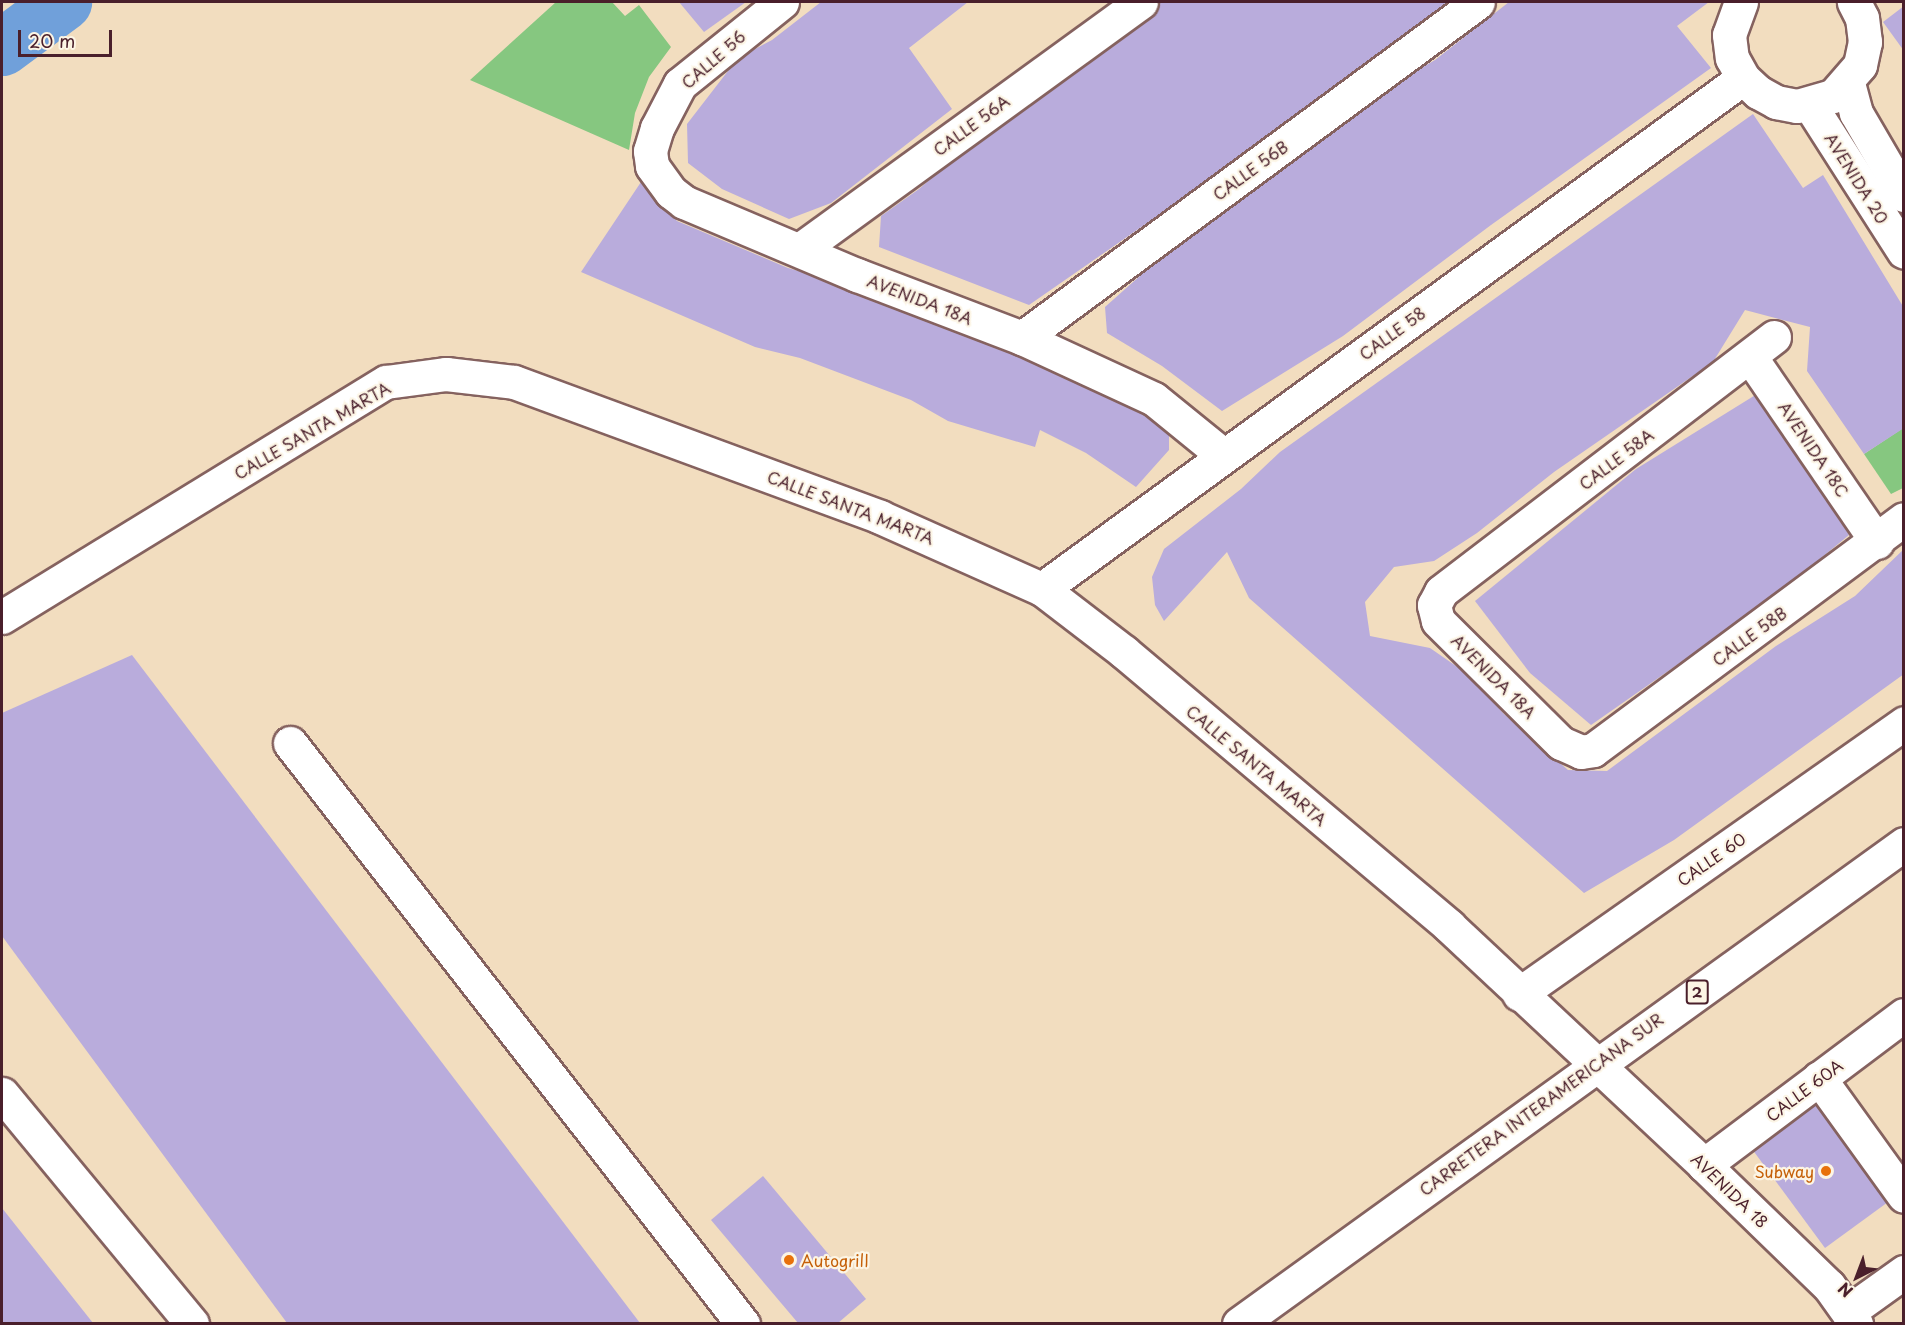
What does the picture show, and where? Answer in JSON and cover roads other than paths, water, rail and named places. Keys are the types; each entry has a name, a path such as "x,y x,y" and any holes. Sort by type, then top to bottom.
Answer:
{"main road":[{"name":"CALLE 56","path":"657,128 680,84 782,2"},
{"name":"CALLE 56A","path":"801,249 1140,2"},
{"name":"CALLE 56B","path":"1022,338 1478,2"},
{"path":"1740,2 1729,35 1732,58 1743,78 1758,92 1776,102 1810,105 1833,96 1848,83 1860,65 1865,42 1862,18 1854,2"},
{"name":"CALLE 58","path":"1042,589 1743,78"},
{"name":"AVENIDA 20","path":"1848,83 1856,113 1904,195"},
{"name":"AVENIDA 20","path":"1810,105 1904,252"},
{"name":"AVENIDA 18A","path":"657,128 650,151 652,166 671,192 684,202 857,274 1022,338 1154,399 1223,455"},
{"name":"AVENIDA 18C","path":"1762,348 1877,542"},
{"name":"CALLE 58A","path":"1456,580 1762,348"},
{"name":"CALLE SANTA MARTA","path":"2,617 386,382 446,374 525,386 880,517 1042,589 1124,652 1449,926 1595,1065"},
{"name":"CALLE 58B","path":"1593,750 1877,542 1904,519"},
{"name":"AVENIDA 18A","path":"1456,580 1441,592 1434,605 1438,621 1561,743 1581,752 1593,750"},
{"name":"CALLE 60","path":"1519,994 1904,723"},
{"path":"290,742 743,1323"},
{"name":"CARRETERA INTERAMERICANA SUR","path":"1239,1323 1904,844"},
{"name":"CALLE 60A","path":"1704,1164 1904,1015"},
{"name":"AVENIDA 18","path":"1595,1065 1704,1164 1829,1286 1852,1318"},
{"path":"1819,1078 1904,1196"},
{"path":"2,1094 192,1323"},
{"path":"1852,1318 1904,1272"}],"waterway":[{"path":"2,47 63,2"}],"place":[{"name":"Subway","path":"1826,1171"},
{"name":"Autogrill","path":"789,1260"}]}
